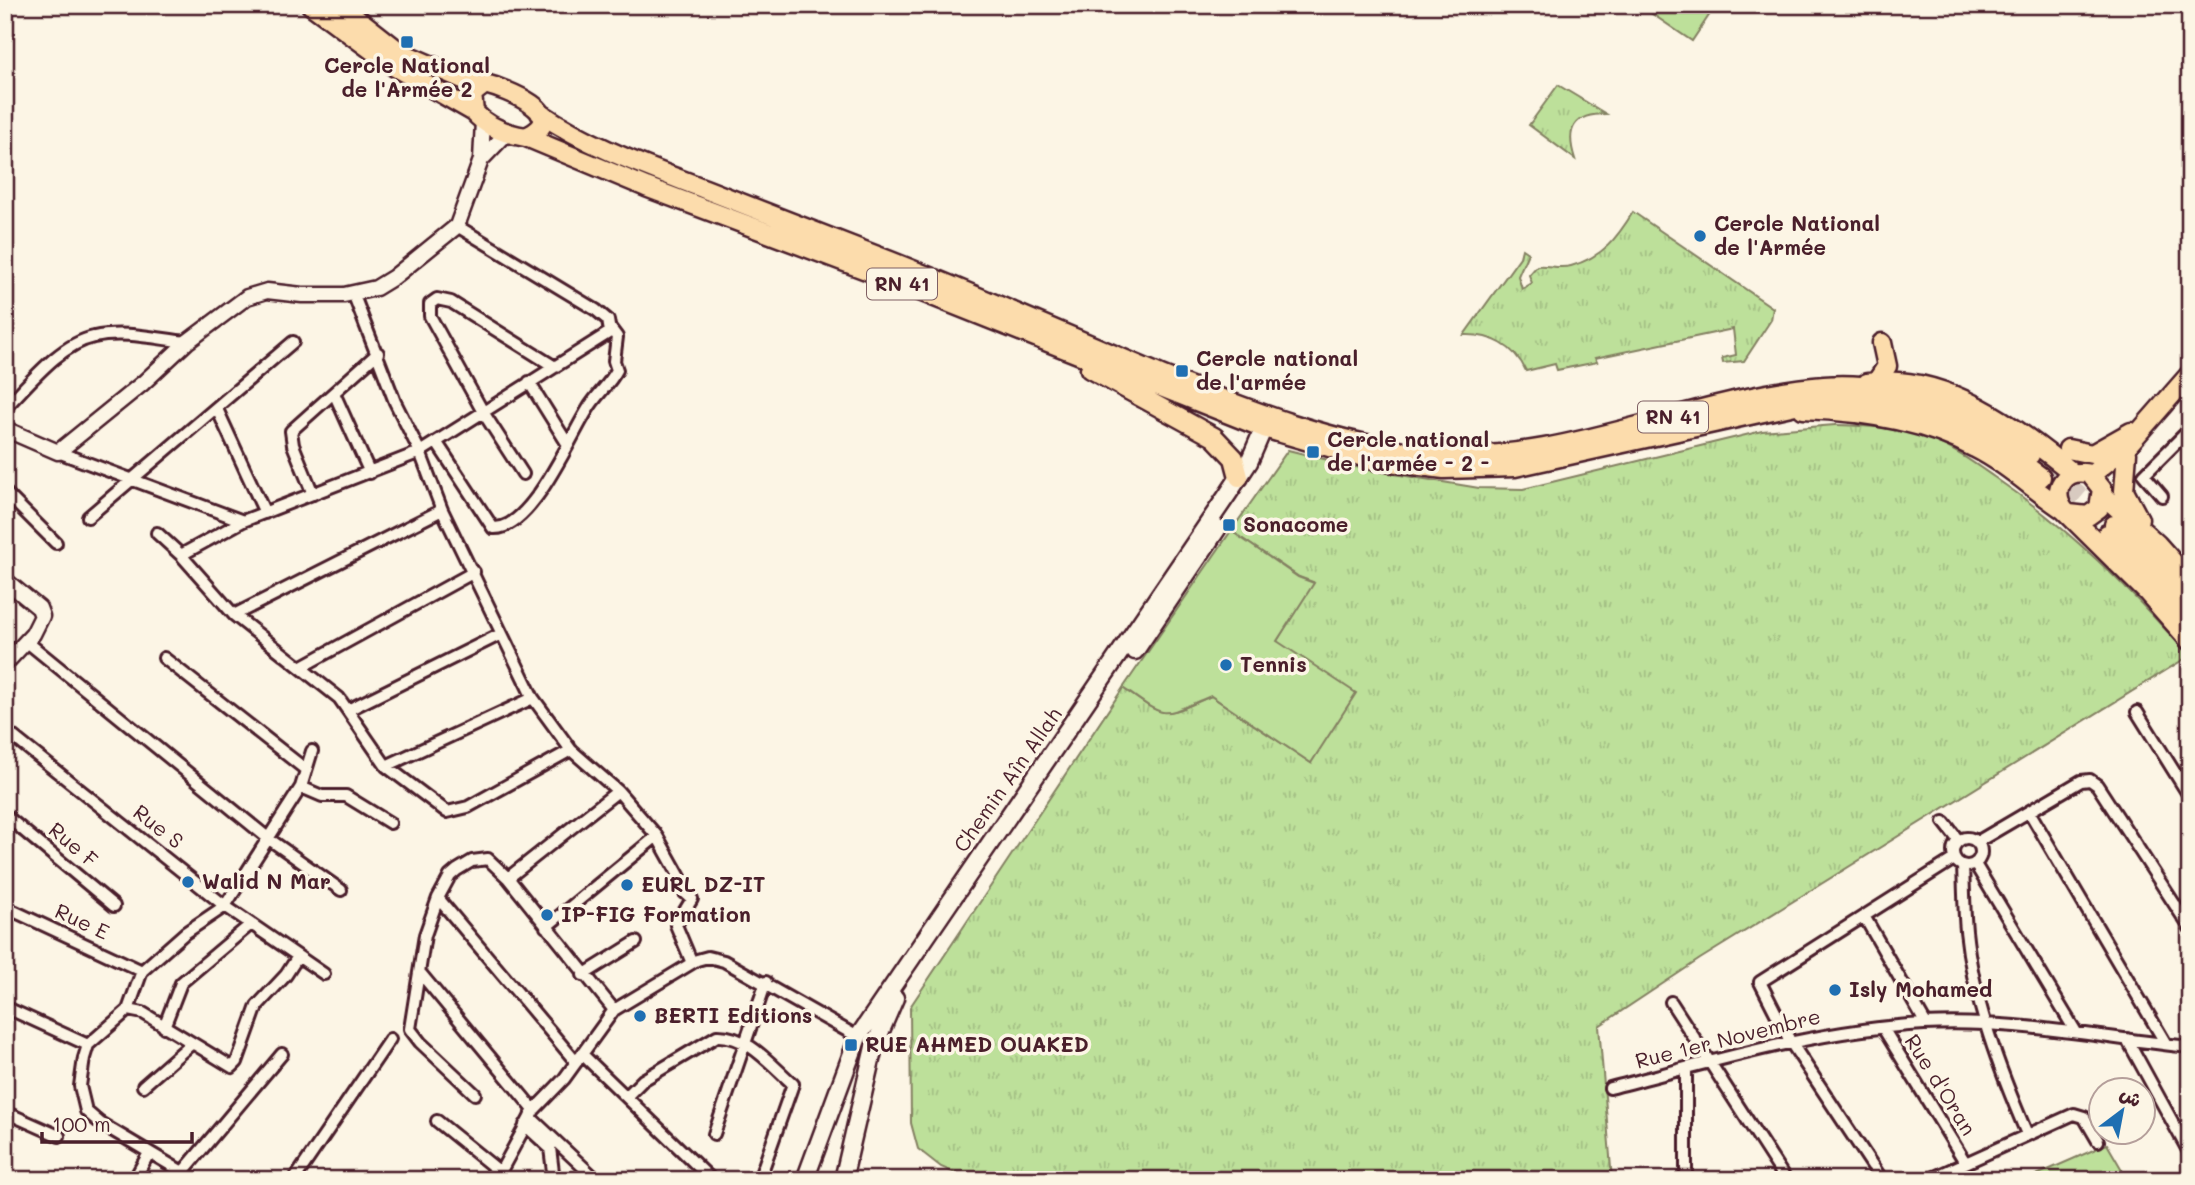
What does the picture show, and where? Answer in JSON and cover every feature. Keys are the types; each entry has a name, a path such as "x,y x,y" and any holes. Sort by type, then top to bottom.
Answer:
{"main road":[{"path":"311,5 395,67 507,133 526,137 541,126 540,113 517,94 501,88 479,86 400,52 340,5"},
{"path":"478,117 471,99 479,86"},
{"name":"RN 41","path":"526,137 646,187 877,274 1058,349 1374,460 1444,469 1515,467 1782,408 1840,400 1905,408 1968,431 2044,472 2000,433 1950,409 1909,396 1846,386 1772,393 1584,439 1494,454 1429,454 1273,424 894,262 592,145 540,113"},
{"path":"1877,381 1887,366 1882,343"},
{"path":"1058,349 1133,395 1214,437 1234,458 1239,477"},
{"path":"2190,374 2092,483 2094,513 2082,517 2066,512 2057,497 2061,482 2092,483 2190,393"},
{"path":"1846,386 1877,381 1916,384 1965,401 2021,433 2092,483 2157,544 2190,581"},
{"path":"1782,408 1835,410 1943,432 1990,457 2066,512 2147,592 2190,641"},
{"path":"2068,449 2092,454 2154,417"},
{"name":"Chemin Aîn Allah","path":"805,1180 858,1037 1273,424"},
{"name":"Chemin Aîn Allah","path":"843,1180 874,1047 895,998 956,905 1163,612 1273,424"},
{"path":"2127,453 2124,491 2131,508 2157,544"},
{"path":"2190,604 2148,555 2111,530 2190,626"},
{"path":"858,1037 874,1047"}],"street":[{"path":"478,117 481,160"},
{"path":"58,452 234,305 258,293 282,291 326,296 353,293 376,288 394,277 457,226 481,160 507,133"},
{"path":"438,443 495,528 510,525 551,480 566,443 617,370 614,361 618,340 608,320 596,310 457,226"},
{"path":"353,293 395,402 420,452 442,510 533,698 570,750 618,791 657,836 681,878 684,892 692,899 676,925 692,962"},
{"path":"523,474 483,412 430,316 432,301 441,298 451,302 555,367"},
{"path":"181,555 243,521 370,473 438,443 528,382 603,338 611,329"},
{"path":"5,408 50,365 83,340 117,335 187,342"},
{"path":"88,517 293,342"},
{"path":"313,494 290,433 378,353"},
{"path":"528,382 566,443"},
{"path":"334,393 370,473"},
{"path":"217,408 265,513"},
{"path":"5,429 58,452 243,521"},
{"path":"2162,496 2144,475 2190,429"},
{"path":"5,492 56,543"},
{"path":"234,615 442,510"},
{"path":"157,533 181,555 234,615 350,709 386,766 447,812 468,807 570,750"},
{"path":"301,667 474,572"},
{"path":"5,580 42,612 40,625 5,664"},
{"path":"350,709 501,634"},
{"path":"26,641 269,839 341,890"},
{"path":"164,658 305,769"},
{"path":"386,766 533,698"},
{"path":"2137,712 2190,797"},
{"name":"Rue S","path":"5,730 225,906 324,974"},
{"path":"196,1180 149,1153 86,1111 80,1086 89,1045 128,1010 142,971 185,933 225,906 301,787 312,751"},
{"path":"2027,1134 2002,1075 1987,1026 1966,934 1959,862 1952,852 1959,841 1969,839 1978,842 2081,781 2090,780 2098,785 2190,928"},
{"path":"301,787 322,796 346,796 390,823"},
{"path":"508,878 618,791"},
{"path":"2030,813 2166,1044"},
{"name":"Rue F","path":"5,815 114,906"},
{"path":"1944,822 1959,841"},
{"path":"546,927 657,836"},
{"path":"1975,863 1981,851 1978,842"},
{"path":"475,1094 420,1042 410,1029 421,974 425,935 438,898 450,876 481,858 488,859 508,878 583,975 614,1010"},
{"path":"1882,1180 1790,1041 1760,982 1864,916 1959,862 1975,863"},
{"path":"1975,863 2076,1032"},
{"path":"438,898 579,1058 627,1096 712,1180"},
{"name":"Rue E","path":"5,907 142,971"},
{"path":"1864,916 1926,1024"},
{"path":"164,1027 181,983 251,924"},
{"path":"583,975 636,942"},
{"path":"128,1010 143,1013 228,1066 234,1065 257,1006 286,975 297,958"},
{"path":"437,1121 498,1176 530,1117 579,1058 614,1010 702,958 719,958 766,982 858,1037"},
{"path":"421,974 530,1117 550,1148 554,1180"},
{"path":"714,1134 766,982"},
{"path":"1671,1002 1786,1180"},
{"path":"5,1007 89,1045"},
{"name":"Rue 1er Novembre","path":"1610,1088 1790,1041 1926,1024 2076,1032 2190,1046"},
{"name":"Rue d'Oran","path":"1882,1028 1965,1162"},
{"path":"627,1096 643,1080 717,1035 727,1035 744,1042 793,1084 759,1180"},
{"path":"294,1180 390,1039"},
{"path":"2127,1039 2190,1154"},
{"path":"143,1086 191,1044"},
{"path":"182,1173 282,1054"},
{"path":"1686,1069 1686,1180"},
{"path":"5,1112 59,1136"},
{"path":"1928,1180 2027,1134 2080,1114 2086,1123"},
{"path":"530,1117 597,1180"},
{"path":"134,1180 149,1153"}],"green space":[{"path":"1639,5 1716,5 1692,41"},
{"path":"1558,85 1606,114 1586,117 1575,125 1571,139 1575,159 1529,125"},
{"path":"1633,212 1773,308 1771,320 1744,361 1723,363 1722,358 1736,355 1733,329 1595,358 1597,362 1557,370 1555,364 1526,371 1509,348 1501,343 1484,337 1464,335 1520,257 1522,249 1528,253 1518,276 1522,289 1532,283 1529,275 1537,266 1571,266 1600,252 1615,238"},
{"path":"1835,425 1908,432 1939,443 1971,461 2021,496 2073,538 2121,583 2189,656 1700,959 1599,1026 1612,1180 971,1180 941,1167 918,1149 911,1123 910,1007 1123,688 1148,705 1165,712 1183,708 1211,696 1311,763 1277,641 1313,582 1299,577 1231,531 1288,450 1364,469 1479,488 1523,489 1762,431"},
{"name":"Tennis","path":"1231,531 1298,577 1314,583 1277,641 1356,693 1311,763 1211,696 1165,712 1149,706 1123,688"},
{"path":"2102,1146 2108,1146 2128,1180 2025,1180"}],"tunnel":[{"path":"2047,468 2114,525"}],"place":[{"name":"Cercle National de l'Armée 2","path":"407,42"},
{"name":"Cercle National de l'Armée","path":"1700,236"},
{"name":"Cercle national de l'armée","path":"1182,371"},
{"name":"Cercle national de l'armée - 2 -","path":"1313,452"},
{"name":"Sonacome","path":"1229,525"},
{"name":"Tennis","path":"1226,665"},
{"name":"Walid N Mar","path":"188,882"},
{"name":"EURL DZ-IT","path":"627,885"},
{"name":"IP-FIG Formation","path":"547,915"},
{"name":"Isly Mohamed","path":"1835,990"},
{"name":"BERTI Editions","path":"640,1016"},
{"name":"RUE AHMED OUAKED","path":"851,1045"}]}
